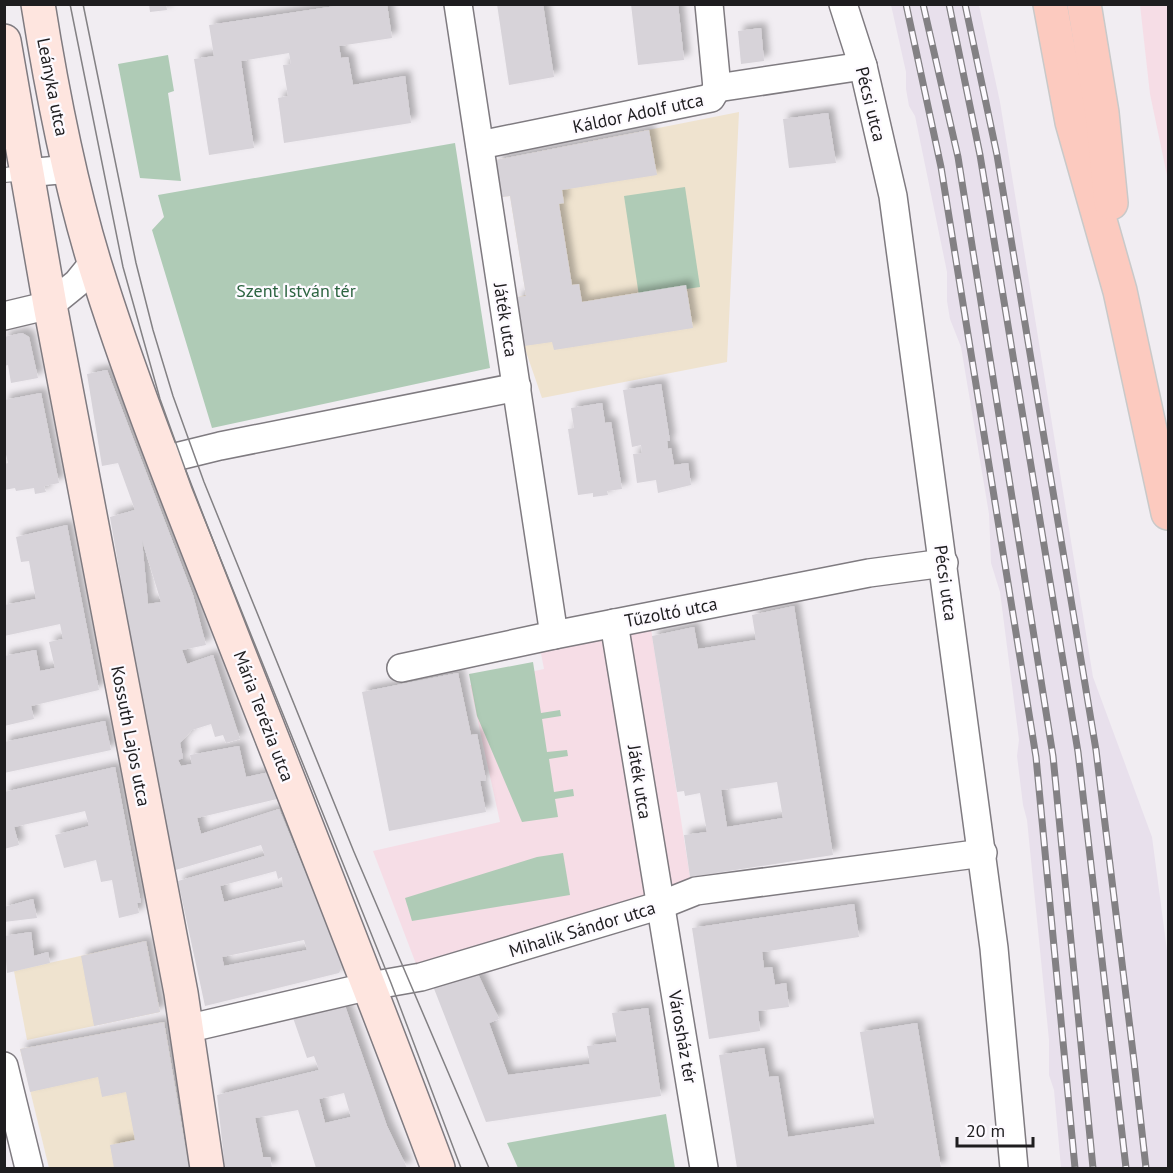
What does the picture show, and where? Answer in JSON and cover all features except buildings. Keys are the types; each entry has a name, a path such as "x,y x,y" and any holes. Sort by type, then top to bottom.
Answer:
{"main road":[{"name":"Leányka utca","path":"38,4 70,169"},
{"path":"1050,4 1072,122 1120,291 1168,513"},
{"path":"1084,4 1101,113 1120,291"},
{"path":"4,41 15,174"},
{"path":"70,169 94,262"},
{"name":"Kossuth Lajos utca","path":"15,174 50,304 186,1029 207,1168"},
{"name":"Mária Terézia utca","path":"94,262 163,460 370,986 438,1168"}],"street":[{"name":"Játék utca","path":"458,4 554,635"},
{"path":"709,4 717,88"},
{"name":"Pécsi utca","path":"843,4 863,66 893,196 982,854 1000,1001 1014,1168"},
{"name":"Káldor Adolf utca","path":"480,145 711,98 717,88 863,66"},
{"path":"15,174 70,169"},
{"path":"4,316 50,304 77,283 94,262"},
{"path":"163,460 220,446 517,387"},
{"name":"Tűzoltó utca","path":"401,668 554,635 869,573 944,563"},
{"name":"Játék utca","path":"614,623 661,905"},
{"name":"Mihalik Sándor utca","path":"186,1029 421,976 661,905 696,891 982,854"},
{"name":"Városház tér","path":"661,905 704,1168"},
{"path":"4,1066 29,1168"}],"shaded area":[{"path":"891,5 979,5 1000,102 1093,677 1152,837 1168,958 1168,1168 1061,1168 1054,1090 1049,1075 1049,1040 1027,820 1017,756 1019,740 1000,592 991,563 989,514 961,347 950,319 947,301 947,272 915,116 909,106 906,72"},
{"path":"1140,5 1168,5 1168,180 1150,94"},
{"path":"739,112 727,362 542,398 524,346 517,297 526,295 510,196 502,197 496,160"},
{"path":"649,616 690,877 661,905 421,977 373,851 500,822 470,685 544,669 538,638"},
{"path":"146,941 160,1012 27,1040 14,971"},
{"path":"164,1022 189,1168 49,1168 20,1049"}],"green space":[{"path":"168,55 174,91 168,93 181,181 140,178 118,64"},
{"name":"Szent István tér","path":"455,143 490,368 212,428 152,230 164,217 158,195"},
{"path":"685,187 700,287 639,296 624,196"},
{"path":"533,662 541,713 560,710 561,716 542,719 547,752 567,750 568,756 549,759 554,792 573,789 574,796 555,799 558,817 522,822 477,716 469,674"},
{"path":"563,853 570,895 412,921 405,898 537,857"},
{"path":"666,1114 675,1168 518,1168 507,1143"}],"tram line":[{"path":"70,4 123,267 160,399 192,488 391,983 461,1168"},
{"path":"83,4 136,263 173,396 204,482 354,852 489,1168"}],"railway":[{"path":"906,4 941,167 1036,757 1075,1168"},
{"path":"923,4 958,157 1053,756 1093,1168"},
{"path":"949,4 980,155 1078,752 1126,1168"},
{"path":"965,4 997,155 1096,750 1146,1168"}]}
